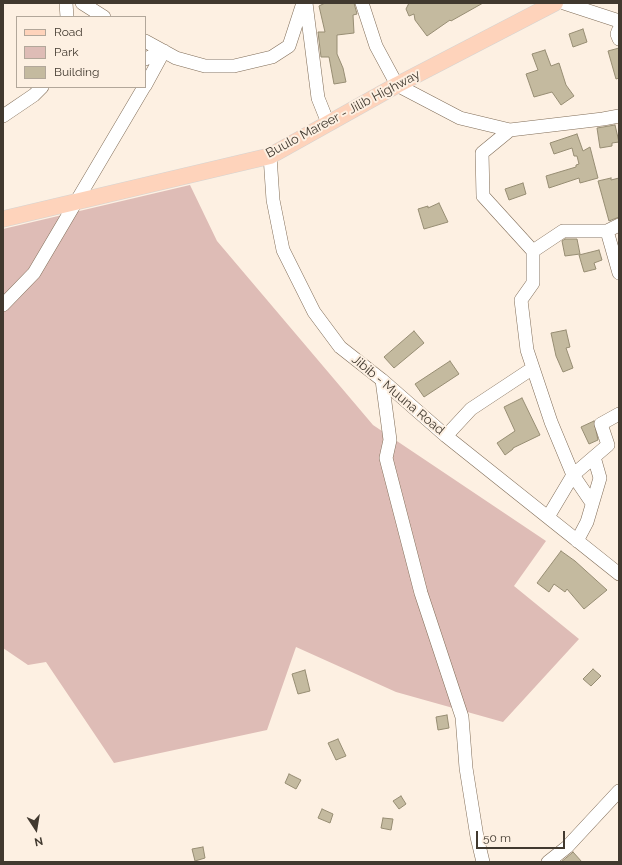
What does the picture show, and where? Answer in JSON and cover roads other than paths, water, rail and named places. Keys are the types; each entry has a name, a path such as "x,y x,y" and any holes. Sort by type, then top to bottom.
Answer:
{"main road":[{"name":"Buulo Mareer - Jilib Highway","path":"3,219 270,156 397,85 555,3"}],"street":[{"path":"66,3 67,16"},
{"path":"82,3 102,16"},
{"path":"146,42 176,58 205,66 234,66 272,57 288,46 304,3"},
{"path":"304,3 318,98 328,123"},
{"path":"362,3 376,46 397,85 460,118 510,130 603,120 619,116"},
{"path":"564,3 619,21"},
{"path":"619,29 617,34 619,39"},
{"path":"146,59 164,51"},
{"path":"146,84 164,51"},
{"path":"3,116 34,95 41,88"},
{"path":"3,305 34,273 144,88"},
{"path":"510,130 482,153 483,196 533,251 533,283 521,300 527,350 573,475 592,503"},
{"name":"Jibib - Muuna Road","path":"270,156 274,200 283,250 314,312 340,347 382,380 446,436 619,574"},
{"path":"533,251 562,231 607,231 619,226"},
{"path":"607,231 619,273"},
{"path":"446,436 471,409 533,368"},
{"path":"382,380 390,440 386,458 421,593 462,717 466,768 477,837 483,862"},
{"path":"548,517 573,475 608,445 601,424 617,417"},
{"path":"577,541 587,522 600,478 594,457"},
{"path":"548,862 567,847 619,791"}]}
